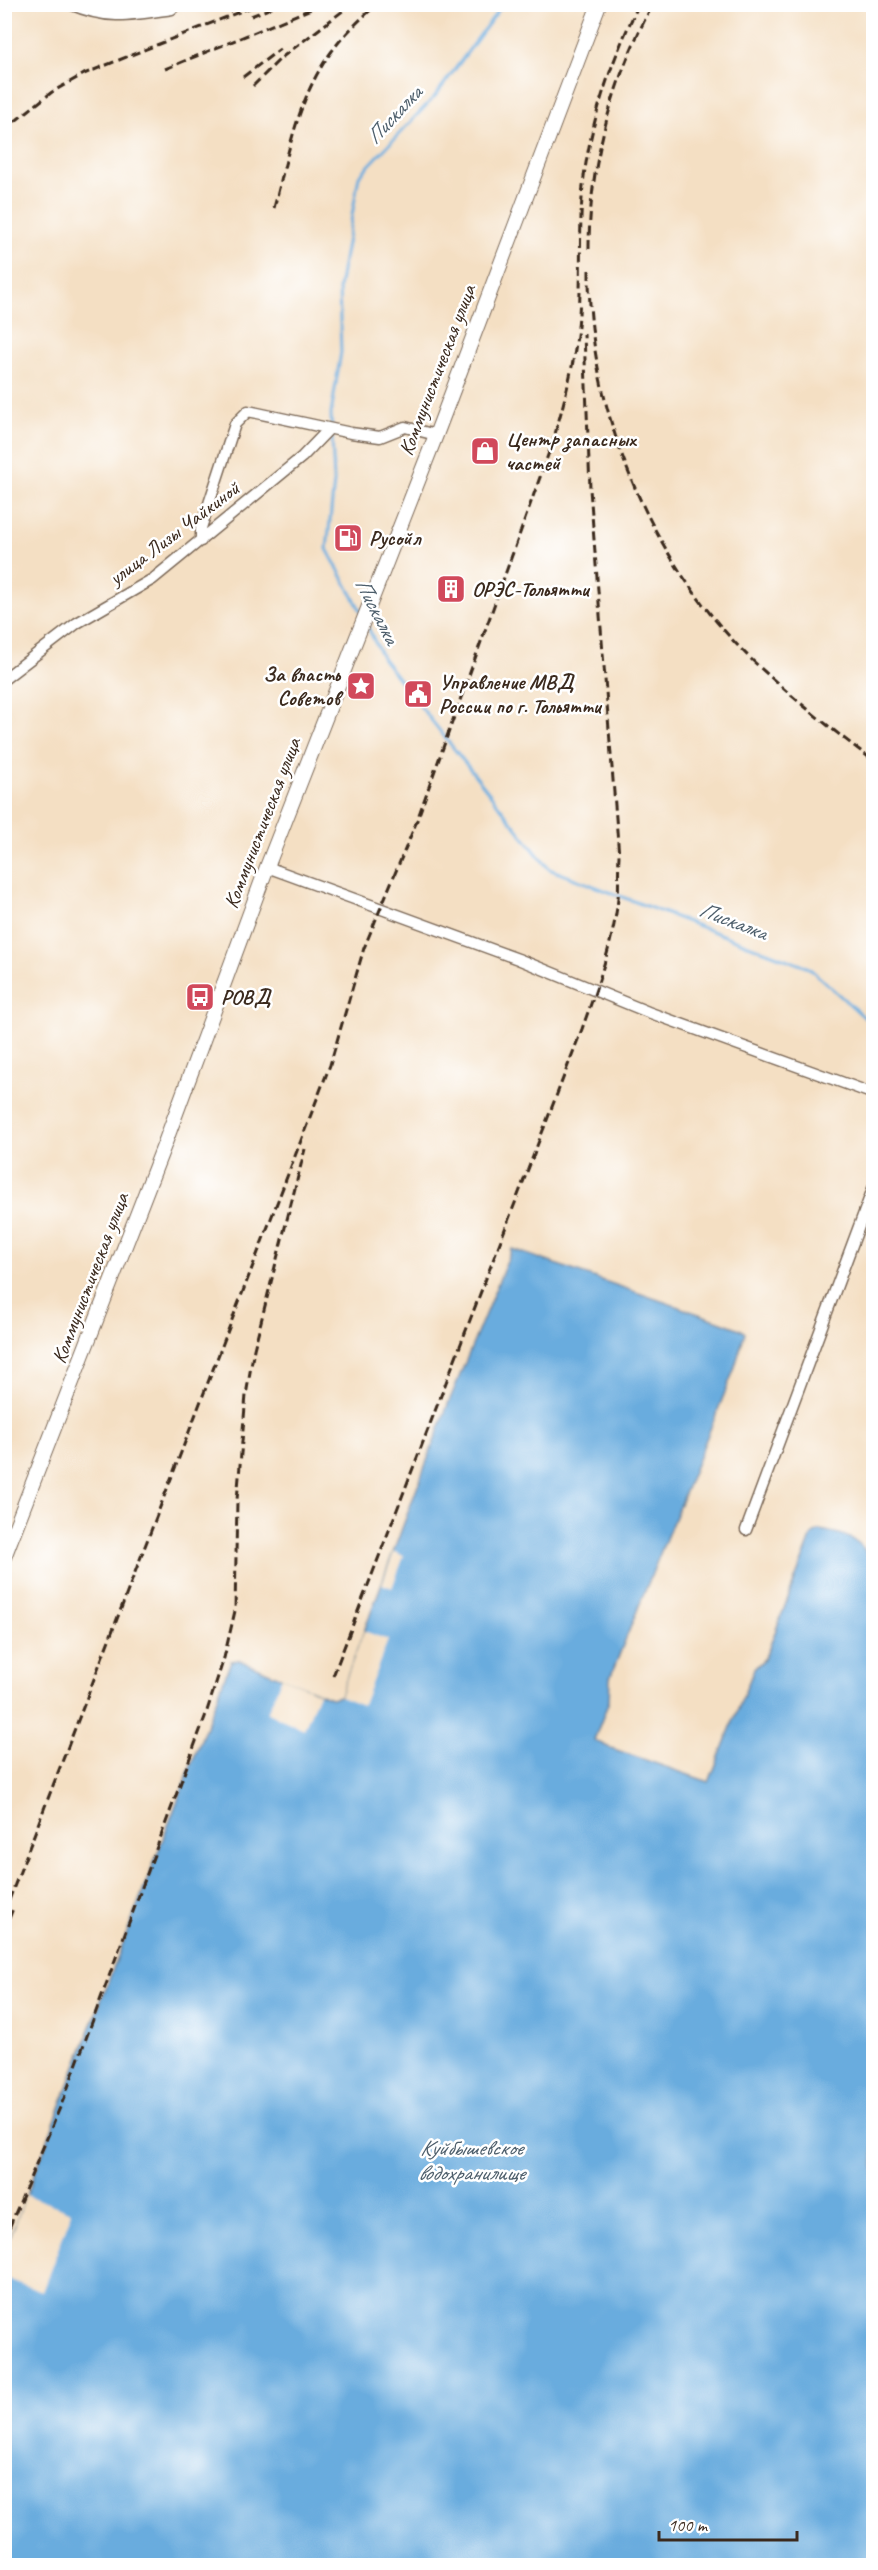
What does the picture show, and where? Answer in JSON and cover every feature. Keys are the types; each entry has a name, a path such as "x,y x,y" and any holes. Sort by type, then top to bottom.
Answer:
{"main road":[{"name":"Коммунистическая улица","path":"4,1557 165,1143 267,867 436,435 599,4"}],"street":[{"path":"70,4 86,11 121,17 172,9 176,4"},
{"path":"201,541 201,528 235,424 248,411 330,429 380,437 405,427 436,435"},
{"name":"улица Лизы Чайкиной","path":"4,679 76,623 153,579 302,457 330,429"},
{"path":"267,867 518,959 648,1012 873,1094"},
{"path":"746,1530 873,1186"}],"water":[{"name":"Куйбышевское водохранилище","path":"512,1249 719,1321 745,1333 734,1370 610,1678 609,1701 594,1740 709,1782 754,1669 764,1659 769,1648 812,1535 819,1530 851,1538 859,1543 869,1558 874,1614 873,2565 5,2565 4,2254 231,1661 239,1660 331,1698 340,1696 448,1404"}],"pier":[{"path":"394,1552 404,1556 392,1588 382,1584"},
{"path":"364,1631 388,1640 363,1705 340,1696"},
{"path":"282,1677 319,1693 304,1729 267,1713"},
{"path":"26,2195 72,2212 42,2292 5,2278 5,2254"}],"waterway":[{"name":"Пискалка","path":"362,613 327,549 334,482 331,414 341,352 339,288 359,176 436,95 503,4"},
{"name":"Пискалка","path":"367,625 383,659 549,869 809,968 874,1026"}],"railway":[{"path":"4,130 52,92 84,74 259,4"},
{"path":"251,16 281,4"},
{"path":"165,69 323,4"},
{"path":"253,86 281,58 352,4"},
{"path":"274,208 295,126 320,68 353,27 377,4"},
{"path":"4,1913 330,1065 364,948 416,823 553,441 562,410 578,331 582,205 589,147 606,85 639,4"},
{"path":"589,249 593,185 606,122 626,62 653,4"},
{"path":"243,77 280,49"},
{"path":"589,270 592,323 600,376 613,429 632,480 655,530 683,576 715,620 751,659 811,712 874,761"},
{"path":"333,1676 582,1029 604,965 616,916 619,856 590,489 584,334"},
{"path":"4,2240 64,2098 205,1717 224,1658 235,1611 237,1500 246,1395 254,1349 305,1149"},
{"path":"4,1931 14,1906"}],"place":[{"name":"Центр запасных частей","path":"485,451"},
{"name":"Русойл","path":"348,538"},
{"name":"ОРЭС-Тольятти","path":"451,589"},
{"name":"За власть Советов","path":"361,686"},
{"name":"Управление МВД России по г. Тольятти","path":"418,694"},
{"name":"РОВД","path":"200,997"}]}
